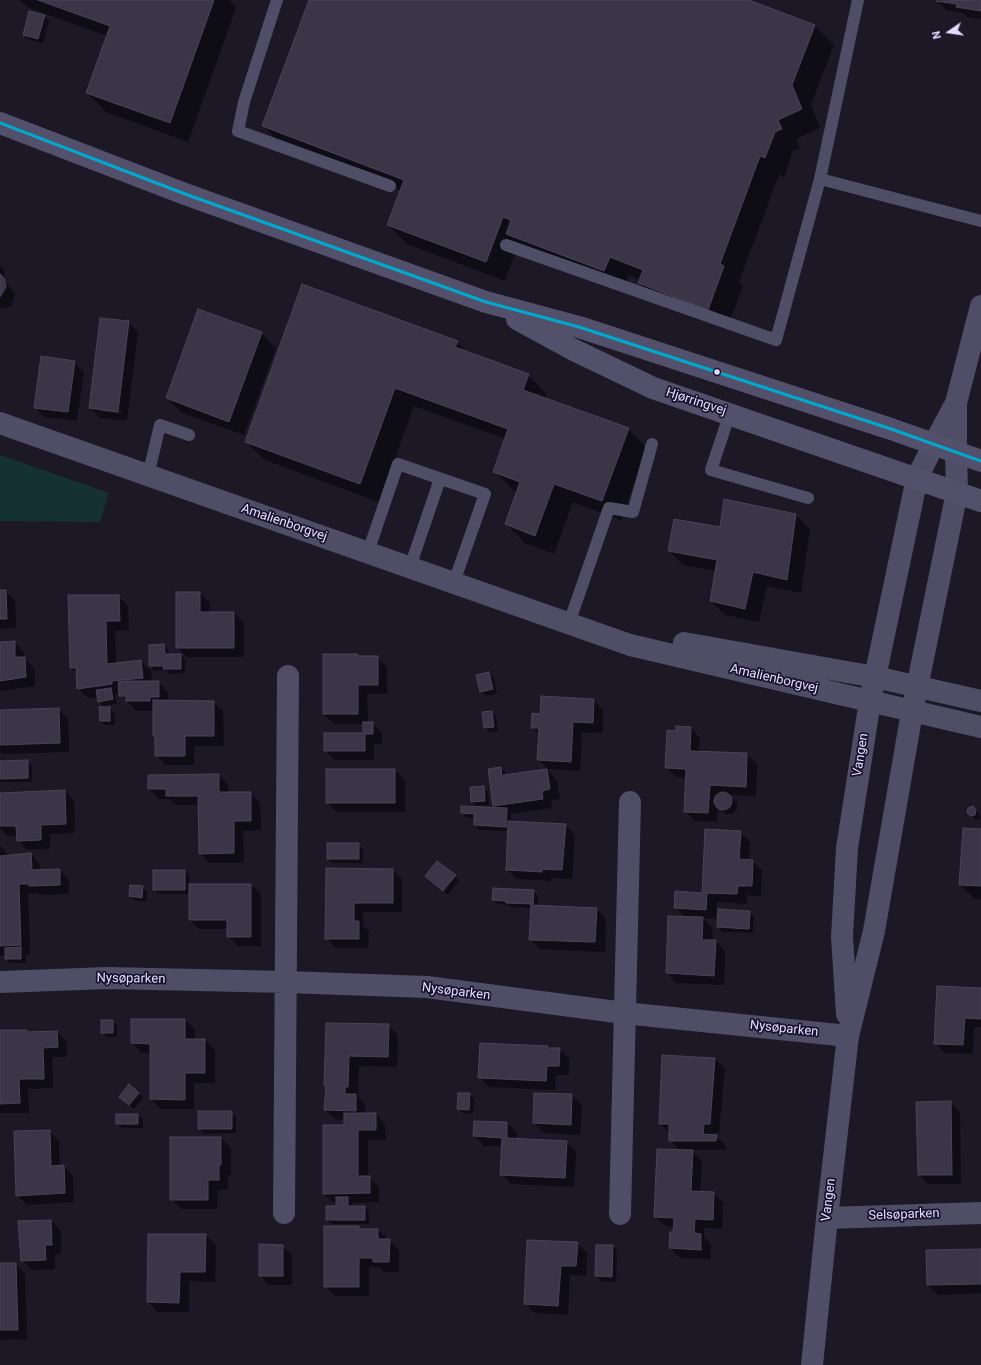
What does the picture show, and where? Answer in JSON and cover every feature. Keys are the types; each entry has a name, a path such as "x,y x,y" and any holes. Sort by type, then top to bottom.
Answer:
{"main road":[{"name":"Hjørringvej","path":"0,123 185,194 486,302 579,327 934,444 981,461"},
{"name":"Hjørringvej","path":"486,302 574,350 653,388 730,413 981,501"}],"street":[{"path":"917,478 956,403 981,306"},
{"path":"956,403 957,492"},
{"name":"Amalienborgvej","path":"0,423 630,645 981,727"},
{"name":"Vangen","path":"848,1036 842,937 847,848 870,701 917,478"},
{"name":"Vangen","path":"812,1365 848,1036 874,931 912,712 957,492"},
{"name":"Amalienborgvej","path":"569,623 875,678 981,702"},
{"path":"284,1213 288,676"},
{"path":"620,1214 630,802"},
{"name":"Nysøparken","path":"0,982 108,978 427,987 624,1013 848,1036"},
{"name":"Selsøparken","path":"827,1218 981,1213"}],"lane":[{"path":"277,0 244,102 238,131 390,186"},
{"path":"506,245 776,340 820,179 858,0"},
{"path":"820,179 981,221"},
{"path":"730,413 711,470 808,498"},
{"path":"148,476 160,425 189,435"},
{"path":"569,623 609,508 633,512 652,444"},
{"path":"368,552 398,464 484,494 454,582"},
{"path":"410,567 440,479"}],"green space":[{"path":"0,455 109,493 100,522 0,521"}],"building":[{"path":"38,0 214,0 170,123 86,93 110,26"},
{"path":"309,0 749,0 815,25 792,85 802,109 778,120 782,129 775,132 765,158 760,156 720,264 724,266 708,310 638,283 643,270 610,257 604,271 506,234 511,220 503,217 486,262 387,225 404,180 262,126"},
{"path":"981,0 981,11 956,7 957,4 936,1"},
{"path":"29,11 45,15 38,39 23,35"},
{"path":"0,274 4,278 6,287 0,297"},
{"path":"302,284 458,341 455,347 529,374 523,390 629,428 602,501 554,484 535,536 505,524 520,482 493,472 508,429 395,388 360,484 245,442"},
{"path":"198,309 262,332 229,422 166,398"},
{"path":"100,318 129,321 118,412 89,408"},
{"path":"41,356 75,361 68,412 34,408"},
{"path":"724,499 796,514 787,580 753,572 745,609 710,601 717,560 668,551 674,519 720,527"},
{"path":"0,590 6,590 7,619 0,619"},
{"path":"176,592 200,592 200,612 234,612 234,648 176,648"},
{"path":"68,595 119,595 120,621 106,621 107,664 141,660 143,678 112,681 112,684 77,689 76,668 70,668"},
{"path":"15,641 15,657 25,657 26,677 0,681 0,642"},
{"path":"164,644 165,654 181,654 181,669 163,669 164,666 149,666 149,645"},
{"path":"323,654 358,654 358,656 378,656 378,685 358,685 358,714 323,714"},
{"path":"489,672 493,689 480,692 476,675"},
{"path":"159,681 159,697 150,697 150,701 126,701 126,696 119,696 118,682"},
{"path":"111,688 113,699 98,702 96,690"},
{"path":"541,696 594,699 593,723 573,722 571,762 537,760 539,728 531,728 532,713 540,714"},
{"path":"153,700 214,701 214,736 185,736 185,756 155,756 155,736 153,736"},
{"path":"99,707 110,707 110,721 100,721"},
{"path":"59,708 60,743 0,745 0,710"},
{"path":"492,711 494,727 484,728 482,712"},
{"path":"363,722 373,722 373,734 365,734 365,751 324,751 324,733 363,733"},
{"path":"676,726 691,727 690,751 747,753 746,787 710,785 708,813 684,812 686,769 665,768 667,730 676,731"},
{"path":"28,760 28,778 0,779 0,761"},
{"path":"501,767 502,779 504,779 503,775 547,769 550,789 542,791 543,799 493,806 488,769"},
{"path":"326,769 395,769 395,803 326,803"},
{"path":"219,774 219,792 251,792 251,821 234,821 234,853 199,854 198,796 166,796 166,789 148,789 148,775"},
{"path":"484,786 485,801 471,802 470,787"},
{"path":"65,790 66,824 41,825 41,840 17,841 16,826 0,826 0,793"},
{"path":"719,792 727,792 732,797 730,808 727,810 719,810 714,805 714,797"},
{"path":"461,806 507,808 506,827 474,825 474,814 461,813"},
{"path":"973,806 976,810 975,815 971,816 967,813 968,808"},
{"path":"508,821 566,824 562,870 542,869 542,872 506,870"},
{"path":"963,828 981,829 981,886 959,885"},
{"path":"705,829 741,831 739,859 753,860 752,886 738,886 737,894 707,893 706,910 674,908 675,891 702,893"},
{"path":"327,843 359,843 359,859 327,859"},
{"path":"31,853 32,870 60,869 60,885 29,886 29,884 19,884 21,945 0,946 0,856"},
{"path":"437,861 456,875 443,891 425,876"},
{"path":"326,868 393,869 393,903 354,903 354,921 359,921 359,939 325,939"},
{"path":"153,870 185,870 185,890 153,890"},
{"path":"189,884 251,884 251,937 227,937 227,920 189,920"},
{"path":"130,885 143,886 142,898 129,896"},
{"path":"493,888 534,890 533,904 506,903 505,901 492,900"},
{"path":"531,905 597,908 595,942 529,940"},
{"path":"718,909 750,911 749,929 717,927"},
{"path":"668,916 703,917 702,940 716,940 714,976 666,973"},
{"path":"21,947 21,959 5,959 5,948"},
{"path":"937,986 981,988 981,1019 965,1018 963,1045 934,1044"},
{"path":"131,1019 185,1019 185,1039 205,1039 205,1073 185,1073 185,1100 150,1099 150,1044 131,1043"},
{"path":"101,1020 113,1020 113,1033 101,1033"},
{"path":"326,1023 389,1024 388,1057 349,1056 348,1087 345,1087 345,1094 356,1094 356,1111 324,1110 326,1086 324,1086"},
{"path":"0,1030 27,1030 27,1032 57,1031 58,1047 43,1048 44,1079 19,1079 20,1103 0,1104"},
{"path":"480,1043 548,1046 547,1048 560,1048 559,1066 547,1066 546,1081 478,1078"},
{"path":"662,1055 715,1058 710,1124 704,1124 703,1134 717,1135 716,1141 669,1141 669,1124 659,1124"},
{"path":"129,1084 139,1093 129,1105 119,1097"},
{"path":"458,1093 470,1093 469,1110 457,1109"},
{"path":"534,1093 572,1094 571,1125 533,1123"},
{"path":"951,1101 952,1175 918,1175 916,1102"},
{"path":"198,1111 232,1111 232,1129 198,1129"},
{"path":"344,1113 376,1113 376,1130 358,1130 358,1176 370,1176 370,1193 323,1194 323,1125 344,1125"},
{"path":"116,1114 138,1114 138,1124 116,1124"},
{"path":"474,1121 507,1122 507,1138 567,1141 565,1178 500,1175 502,1138 473,1136"},
{"path":"50,1130 51,1166 64,1165 65,1193 16,1196 14,1131"},
{"path":"170,1137 221,1137 221,1165 219,1165 219,1180 208,1180 208,1200 170,1200"},
{"path":"657,1149 693,1150 691,1191 714,1192 713,1220 695,1219 694,1233 701,1234 701,1250 669,1248 670,1232 673,1232 674,1218 654,1217"},
{"path":"336,1197 348,1197 348,1206 365,1206 365,1220 326,1220 326,1206 336,1206"},
{"path":"51,1220 52,1245 45,1245 46,1260 21,1261 18,1221"},
{"path":"324,1226 359,1226 359,1229 378,1229 378,1239 390,1239 389,1262 373,1262 373,1258 359,1258 359,1287 324,1287"},
{"path":"148,1234 206,1234 205,1272 180,1272 179,1303 147,1302"},
{"path":"527,1240 578,1242 576,1266 561,1266 558,1306 524,1304"},
{"path":"259,1244 283,1245 283,1276 259,1276"},
{"path":"596,1245 613,1245 612,1277 595,1276"},
{"path":"981,1249 981,1284 927,1285 926,1250"},
{"path":"0,1263 16,1263 18,1330 0,1330"}],"transit line":[{"path":"0,123 185,194 486,302 579,327 891,429 981,461"}]}
